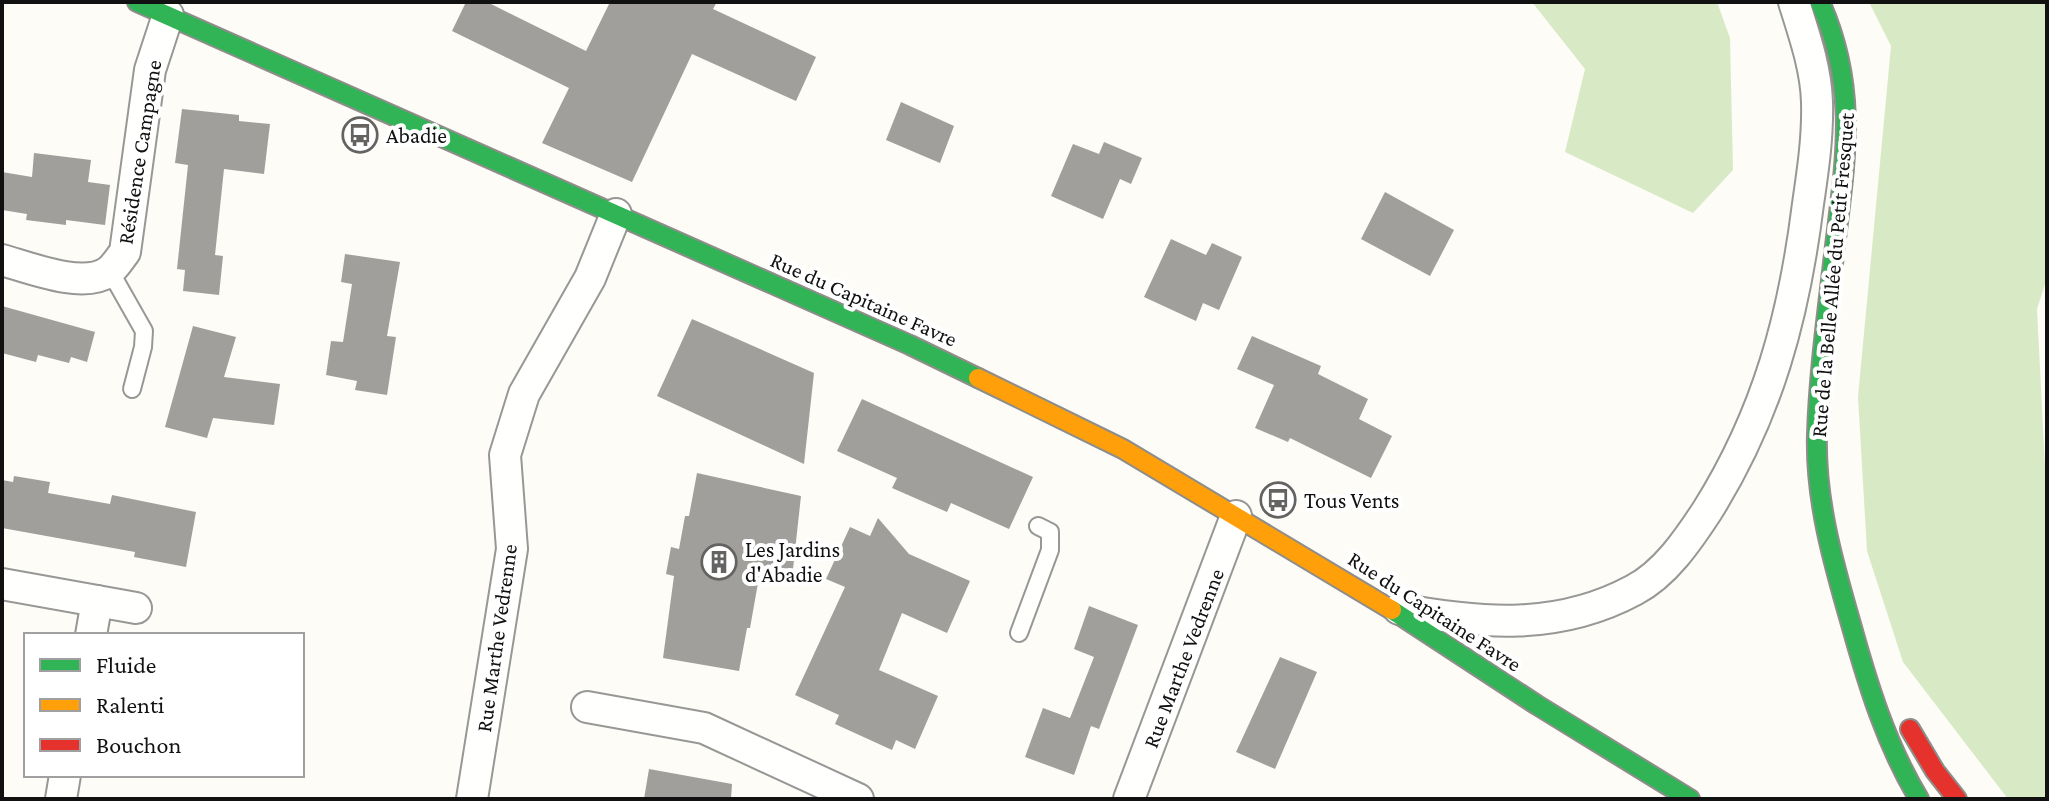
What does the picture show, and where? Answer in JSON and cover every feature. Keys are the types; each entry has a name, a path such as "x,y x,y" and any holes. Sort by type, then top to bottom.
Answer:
{"street":[{"name":"Rue du Capitaine Favre","path":"137,2 910,345 1123,449 1363,591 1537,705 1690,799"},
{"name":"Rue de la Belle Allée du Petit Fresquet","path":"1385,607 1462,620 1499,621 1560,618 1587,612 1637,589 1673,559 1696,527 1749,436 1765,397 1803,246 1817,128 1817,98 1811,58 1794,2"},
{"name":"Rue de la Belle Allée du Petit Fresquet","path":"1820,2 1841,56 1848,97 1846,151 1819,393 1818,471 1826,530 1880,726 1919,799"},
{"name":"Résidence Campagne","path":"2,260 78,278 94,278 110,271 125,252 150,70 168,15"},
{"name":"Rue Marthe Vedrenne","path":"472,799 512,549 505,455 524,394 590,278 616,214"},
{"name":"Rue Marthe Vedrenne","path":"1129,799 1236,516"},
{"path":"2,584 136,608"},
{"path":"91,633 97,601"},
{"name":"Rue de la Belle Allée du Petit Fresquet","path":"1856,643 1935,771 1957,799"},
{"name":"Rue du Capitaine Favre","path":"1537,705 1712,792"},
{"path":"587,707 704,728 858,799"},
{"path":"61,799 65,777"}],"lane":[{"path":"110,271 144,331 132,389"},
{"path":"1019,633 1050,550 1050,532 1038,526"}],"green space":[{"path":"1532,2 1717,2 1730,38 1733,170 1693,213 1565,152 1585,69"},
{"path":"1869,2 2047,2 2047,278 2037,309 2047,506 2047,799 2008,799 1903,662 1867,551 1858,397 1891,46"}],"building":[{"path":"466,2 487,2 586,51 610,2 717,2 713,9 816,57 796,101 692,54 632,182 542,143 569,88 452,31"},
{"path":"901,102 954,126 940,163 886,140"},
{"path":"182,109 239,115 239,121 270,124 264,174 224,169 215,255 223,256 219,295 183,291 185,270 177,269 188,165 175,163"},
{"path":"1104,142 1142,158 1131,184 1120,179 1103,219 1051,196 1073,144 1099,154"},
{"path":"34,153 91,160 88,182 110,185 105,225 66,220 66,225 26,220 27,214 2,210 2,172 32,177"},
{"path":"1385,192 1454,230 1430,276 1361,239"},
{"path":"1171,239 1206,255 1212,243 1242,257 1219,310 1203,303 1196,321 1144,297"},
{"path":"345,254 400,262 387,336 396,337 387,395 355,390 357,381 326,375 331,341 343,342 352,284 341,282"},
{"path":"2,306 95,332 87,362 71,357 69,363 38,355 36,362 2,353"},
{"path":"692,319 814,373 804,464 657,396"},
{"path":"193,326 236,337 224,377 280,384 274,425 213,418 207,438 165,427"},
{"path":"1252,336 1321,366 1318,374 1368,399 1359,419 1392,436 1371,478 1290,438 1288,442 1255,428 1274,385 1237,369"},
{"path":"862,399 1033,477 1009,529 951,503 947,512 892,488 897,478 837,451"},
{"name":"Les Jardins d'Abadie","path":"697,473 801,496 793,569 761,566 739,671 663,658 674,576 666,574 671,547 679,549"},
{"path":"14,476 50,482 48,493 110,504 112,495 196,512 186,567 134,557 135,552 2,528 2,480 13,482"},
{"path":"878,518 909,554 970,581 947,633 902,613 879,670 938,696 915,749 896,740 892,750 835,724 839,715 795,695 845,587 826,579 850,527 870,536"},
{"path":"1089,606 1138,625 1099,729 1091,726 1074,775 1025,757 1043,708 1070,718 1094,657 1074,649"},
{"path":"1280,657 1317,672 1275,769 1236,752"},
{"path":"649,769 732,784 731,799 644,799"}],"traffic: fast":[{"path":"137,2 978,378"},
{"path":"1820,2 1840,63 1846,122 1843,182 1820,387 1817,434 1819,482 1832,554 1864,669 1887,736 1919,799"},
{"path":"1392,610 1537,705 1690,799"}],"traffic: slow":[{"path":"978,378 1123,449 1392,610"}],"traffic: jam":[{"path":"1910,729 1935,771 1957,799"}],"place":[{"name":"Abadie","path":"360,135"},
{"name":"Tous Vents","path":"1278,500"},
{"name":"Les Jardins d'Abadie","path":"719,562"}]}
